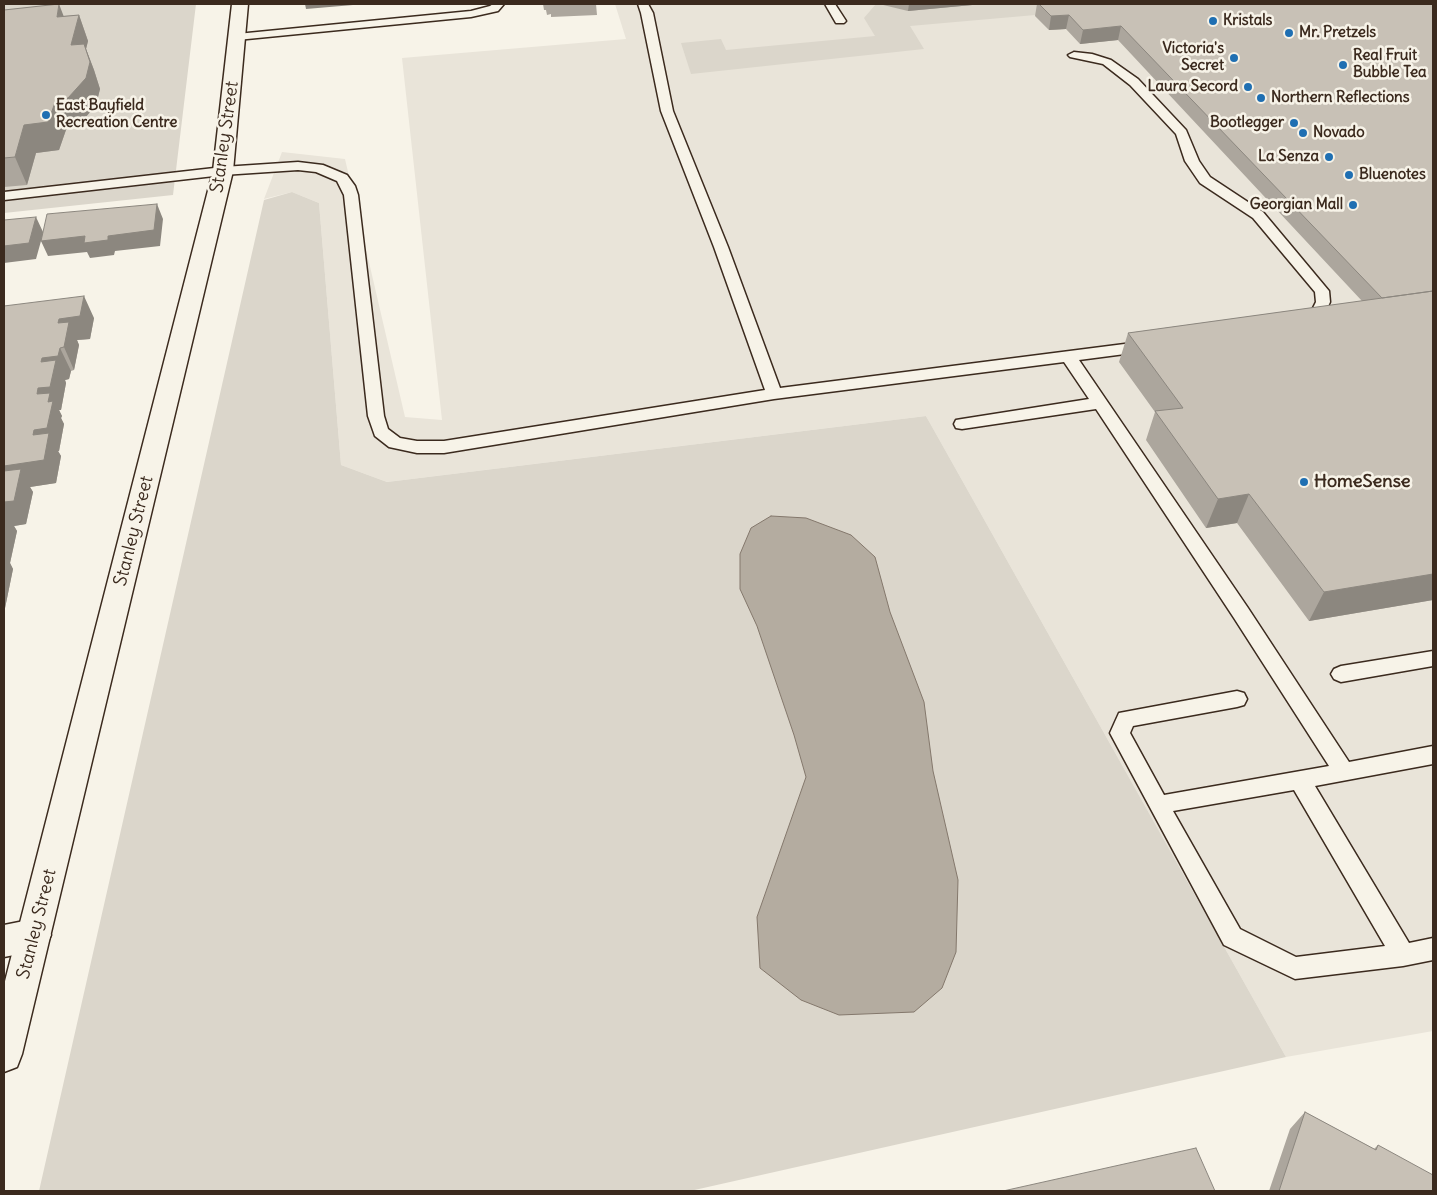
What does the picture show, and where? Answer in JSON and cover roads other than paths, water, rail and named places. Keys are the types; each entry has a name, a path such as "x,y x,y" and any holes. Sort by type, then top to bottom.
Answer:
{"street":[{"name":"Stanley Street","path":"4,1054 19,938 223,172 240,4"}],"lane":[{"path":"237,37 471,14 494,9 499,4"},
{"path":"643,4 647,13 667,111 721,247 774,394"},
{"path":"830,4 840,21"},
{"path":"1074,55 1092,57 1107,62 1134,82 1182,133 1192,160 1205,180 1258,215 1314,281 1322,291 1323,302 1319,311 1312,319 1290,325"},
{"path":"4,196 223,172 298,166 318,168 342,178 348,186 351,195 376,416 381,432 395,443 417,448 444,447 774,394 1069,358 1165,343"},
{"path":"1069,358 1236,606 1344,772"},
{"path":"962,424 1100,403"},
{"path":"1341,674 1433,658"},
{"path":"1237,699 1126,719 1120,733 1232,937 1294,968 1404,955 1433,949"},
{"path":"1158,805 1433,755"},
{"path":"1300,780 1404,955"}],"place":[{"name":"Kristals","path":"1213,21"},
{"name":"Mr. Pretzels","path":"1289,33"},
{"name":"Victoria's Secret","path":"1234,58"},
{"name":"Real Fruit Bubble Tea","path":"1343,65"},
{"name":"Laura Secord","path":"1248,87"},
{"name":"Northern Reflections","path":"1261,98"},
{"name":"East Bayfield Recreation Centre","path":"46,115"},
{"name":"Bootlegger","path":"1294,123"},
{"name":"Novado","path":"1303,133"},
{"name":"La Senza","path":"1329,157"},
{"name":"Bluenotes","path":"1349,175"},
{"name":"Georgian Mall","path":"1353,205"},
{"name":"HomeSense","path":"1304,482"}]}
